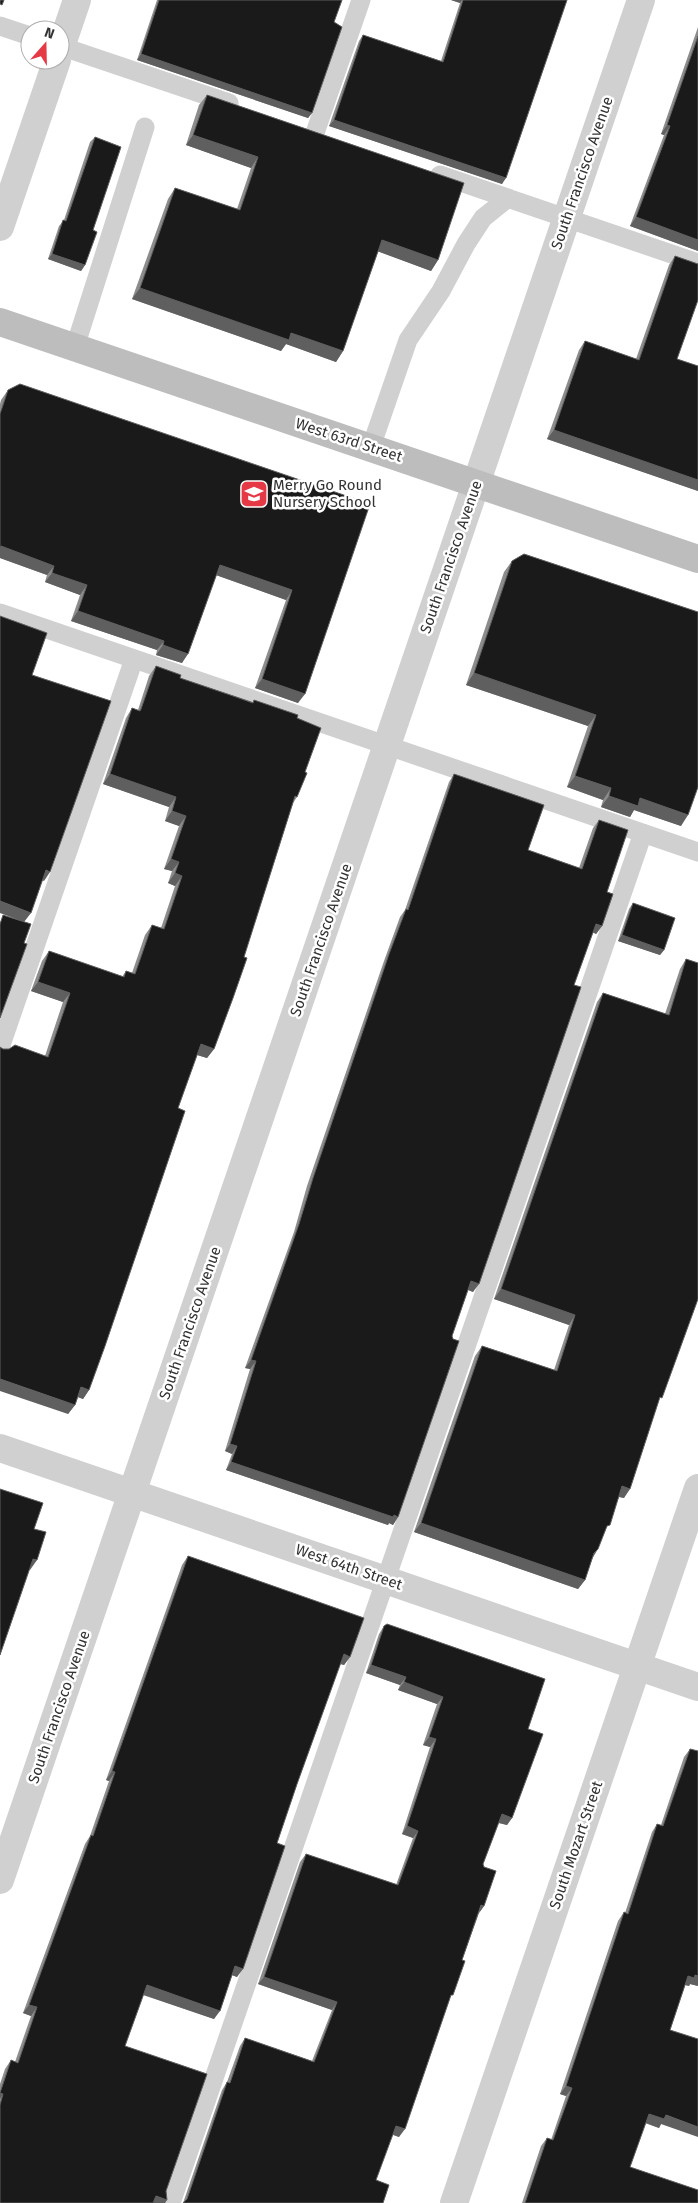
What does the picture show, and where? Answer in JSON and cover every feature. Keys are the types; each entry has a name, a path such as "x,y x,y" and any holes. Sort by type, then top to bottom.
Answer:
{"main road":[{"name":"West 63rd Street","path":"0,322 698,559"}],"street":[{"path":"70,20 77,0"},
{"name":"South Francisco Avenue","path":"0,1880 641,0"},
{"path":"2,213 52,70"},
{"name":"West 64th Street","path":"0,1448 698,1687"},
{"name":"South Mozart Street","path":"454,2203 698,1488"}],"lane":[{"path":"315,133 361,0"},
{"path":"0,26 20,33"},
{"path":"70,54 242,108"},
{"path":"297,126 334,139"},
{"path":"75,347 145,127"},
{"path":"425,170 698,263"},
{"path":"371,447 408,340 441,290 466,244 484,218 508,198"},
{"path":"0,613 698,852"},
{"path":"0,1048 134,659"},
{"path":"171,2203 643,833"}],"building":[{"path":"159,0 342,0 334,22 342,27 312,113 141,54"},
{"path":"463,0 567,0 506,178 334,120 363,35 443,62"},
{"path":"698,36 698,240 636,217 670,126 667,125"},
{"path":"207,95 464,183 438,260 382,240 343,351 291,333 289,340 140,288 175,188 240,210 258,157 193,135"},
{"path":"95,137 121,147 93,230 97,232 85,265 52,254 63,220 66,221"},
{"path":"675,256 698,264 698,300 677,359 698,366 698,480 554,430 585,341 639,360"},
{"path":"20,384 370,504 305,694 262,679 292,590 220,565 188,654 163,645 164,641 78,611 87,585 52,573 54,566 1,546 0,548 0,414 8,390"},
{"path":"524,554 698,612 698,787 688,815 640,798 638,806 609,796 611,788 575,776 596,715 474,673 512,561"},
{"path":"0,616 47,633 32,675 111,701 50,872 46,870 31,913 0,901"},
{"path":"156,666 181,675 180,678 253,703 254,700 298,715 297,718 321,728 305,772 307,773 297,797 295,796 244,957 247,958 233,998 214,1049 201,1044 178,1108 185,1111 105,1346 89,1390 81,1387 75,1405 0,1379 0,1047 9,1049 15,1045 48,1057 70,993 38,982 49,951 124,977 126,971 135,974 152,925 164,929 182,876 175,873 179,862 171,859 186,816 172,811 176,797 110,774 132,708 140,711"},
{"path":"454,774 544,805 528,850 582,869 599,820 628,830 607,892 613,894 602,926 596,924 574,985 581,987 479,1284 471,1281 452,1336 453,1339 459,1341 398,1517 394,1515 393,1517 231,1462 237,1446 230,1444 256,1361 251,1360 299,1224 389,954 406,909 408,910"},
{"path":"633,903 675,918 664,950 622,935"},
{"path":"3,915 31,924 24,943 27,944 0,1018 0,924"},
{"path":"686,959 698,963 698,1299 662,1398 660,1397 630,1489 622,1486 610,1525 607,1526 598,1549 594,1553 585,1580 421,1523 482,1346 557,1371 575,1315 501,1289 603,993 669,1015"},
{"path":"0,1489 43,1503 34,1529 46,1532 37,1560 33,1559 0,1655"},
{"path":"188,1556 364,1618 350,1657 344,1654 297,1784 277,1843 285,1846 243,1969 235,1966 220,2011 147,1985 125,2046 207,2074 166,2191 167,2200 156,2196 153,2203 0,2203 0,2105 3,2094 0,2093 11,2060 18,2063 37,2007 29,2005 91,1835 93,1836 115,1772 112,1771"},
{"path":"387,1624 545,1679 528,1729 543,1734 512,1818 502,1814 483,1864 484,1867 496,1871 484,1906 481,1905 462,1960 465,1961 453,1995 451,1995 405,2129 396,2126 376,2180 389,2185 383,2203 183,2203 187,2199 227,2082 230,2083 245,2038 314,2062 337,2002 264,1977 306,1854 398,1885 418,1831 407,1826 436,1739 429,1737 443,1697 404,1682 406,1677 371,1665 384,1626"},
{"path":"690,1749 698,1751 698,1976 695,1975 694,1978 688,1976 670,2030 698,2039 698,2127 666,2115 664,2119 649,2114 630,2167 698,2190 698,2203 525,2203 547,2138 553,2140 572,2088 566,2086 624,1912 628,1914 657,1824 663,1826"}],"place":[{"name":"Merry Go Round Nursery School","path":"254,494"}]}
